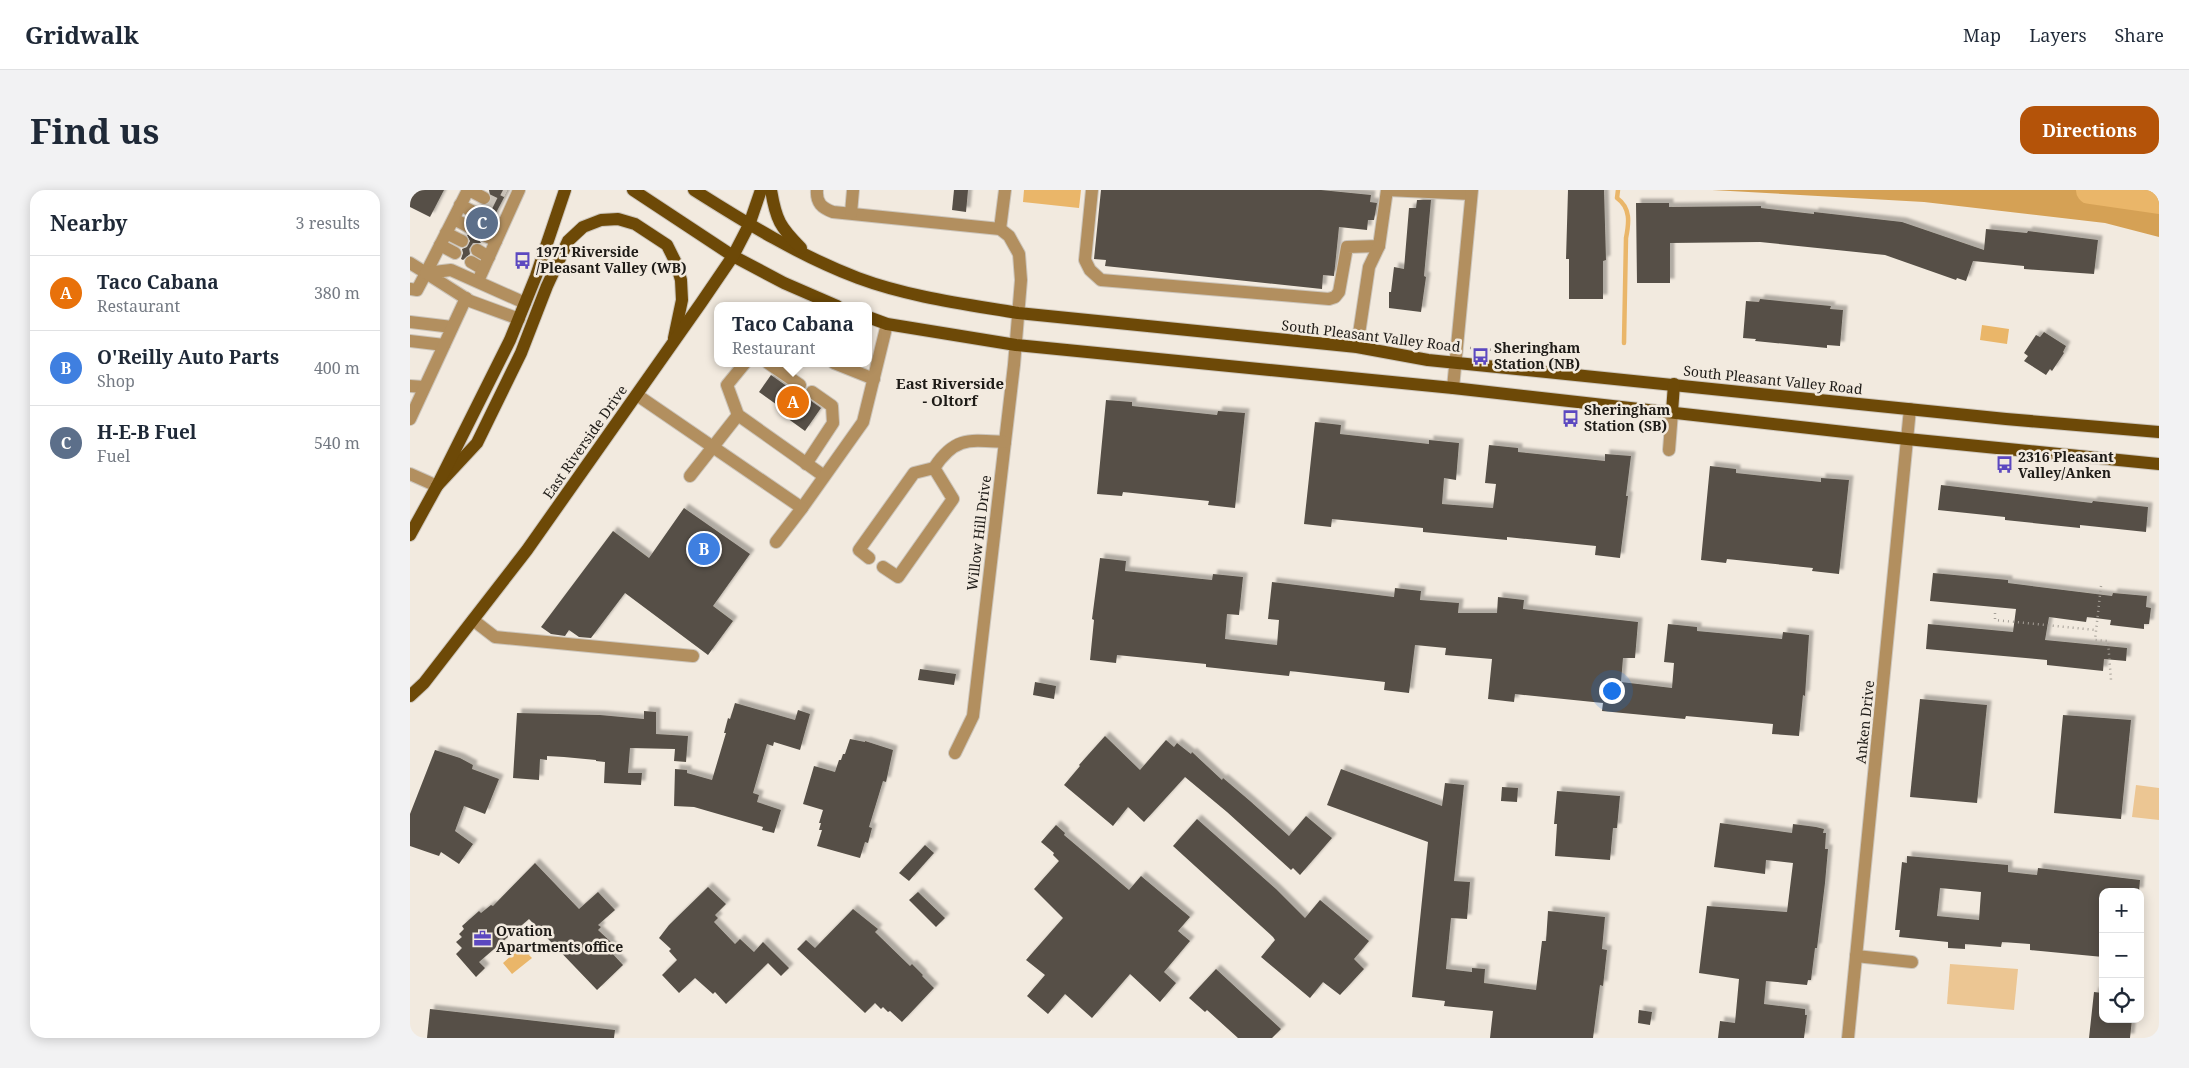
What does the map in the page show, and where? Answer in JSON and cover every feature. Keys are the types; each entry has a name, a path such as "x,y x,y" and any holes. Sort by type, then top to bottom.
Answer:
{"main road":[{"path":"410,535 437,486 519,320 565,190"},
{"path":"633,190 733,256 784,283 828,302"},
{"name":"South Pleasant Valley Road","path":"694,190 749,225 810,257 859,278 904,291 1018,313 1357,347 1455,363 2159,432"},
{"name":"East Riverside Drive","path":"410,696 424,683 527,550 672,345 733,256 749,225 761,190"},
{"path":"771,190 775,212 781,225 810,257"},
{"path":"437,486 477,443 521,353 547,286 568,241 583,226 601,220 618,219 635,224 666,245 676,263 681,280 682,300 672,345"},
{"path":"872,318 887,324 1016,345 1453,388 1907,439 2159,464"},
{"path":"1672,412 1674,384"}],"street":[{"path":"410,289 417,290 468,190 484,198"},
{"path":"817,190 816,198 822,208 833,212 1000,229 1005,190"},
{"path":"851,213 853,190"},
{"path":"1092,190 1085,260 1090,270 1101,280 1330,299 1339,292 1348,246 1380,246"},
{"path":"1357,347 1369,266 1380,246 1387,190 1471,192 1453,388"},
{"path":"478,281 489,257 490,238 514,193"},
{"path":"460,205 476,213"},
{"path":"454,219 469,227"},
{"name":"Willow Hill Drive","path":"955,754 973,716 1016,345 1021,280 1019,254 1009,236 1000,229"},
{"path":"446,233 462,241"},
{"path":"440,245 455,253"},
{"path":"477,250 489,257"},
{"path":"470,262 483,269"},
{"path":"410,263 466,298 519,320"},
{"path":"426,273 451,270 525,303"},
{"path":"410,419 466,298"},
{"path":"410,322 452,327"},
{"path":"776,542 863,422 887,324"},
{"path":"410,342 444,345"},
{"path":"742,367 727,385 738,415 824,476"},
{"path":"774,367 800,385"},
{"path":"844,367 874,379"},
{"path":"410,386 424,388"},
{"path":"806,464 833,423 832,406 812,392"},
{"path":"637,395 802,508"},
{"name":"Anken Drive","path":"1848,1038 1910,409"},
{"path":"1669,450 1672,412"},
{"path":"690,476 738,415"},
{"path":"869,558 859,550 914,473 934,468 944,452 960,442 1005,442"},
{"path":"883,567 898,576 953,499 934,468"},
{"path":"410,474 437,486"},
{"path":"473,620 495,637 692,656"},
{"path":"1856,956 1912,962"}],"path":[{"path":"1468,347 1543,354"},
{"path":"2101,586 2095,640 2108,641 2111,680"},
{"path":"1995,613 1995,620 2096,630"}],"shaded area":[{"path":"1024,190 1081,190 1079,208 1023,202"},
{"path":"1712,190 2159,190 2159,237 2105,223 1924,202"},
{"path":"1982,325 2009,329 2007,344 1980,340"},
{"path":"2136,785 2159,788 2159,820 2132,817"},
{"path":"522,946 524,949 526,947 531,953 529,955 532,958 512,974 503,963"},
{"path":"1950,964 2018,969 2014,1010 1947,1004"}],"building":[{"path":"410,190 444,190 430,217 410,207"},
{"path":"489,190 508,190 488,228 483,227 477,231 476,236 481,243 473,243 469,249 470,254 463,260 461,259 462,249 467,247 470,241 467,235 473,234 477,226 474,221 480,220 483,216 481,206 488,205 491,201"},
{"path":"954,190 968,190 966,212 952,210"},
{"path":"1101,190 1321,190 1371,195 1370,202 1377,203 1374,220 1368,220 1367,230 1339,227 1334,276 1323,275 1322,289 1105,266 1106,260 1094,259"},
{"path":"1568,190 1604,190 1606,260 1603,261 1603,299 1569,299 1569,259 1566,259"},
{"path":"1417,200 1431,200 1424,276 1426,277 1421,312 1389,308 1389,292 1391,292 1394,267 1404,269 1409,208 1416,208"},
{"path":"1636,203 1669,203 1669,207 1761,206 1761,208 1902,222 1984,250 1986,229 2027,233 2028,231 2098,240 2094,274 2024,269 2024,266 1973,261 1966,281 1957,278 1956,280 1885,255 1760,242 1670,243 1670,283 1637,283"},
{"path":"1760,299 1831,306 1830,309 1843,310 1840,346 1827,345 1827,348 1755,341 1756,339 1743,338 1746,301 1759,302"},
{"path":"2044,332 2066,346 2064,353 2052,371 2050,369 2046,375 2024,361 2028,356 2024,353 2036,335 2040,337"},
{"path":"771,375 795,392 804,392 807,398 821,408 805,431 787,418 786,411 781,412 780,407 759,392"},
{"path":"1106,400 1132,402 1132,406 1217,415 1218,411 1245,413 1235,508 1208,505 1209,501 1123,492 1122,496 1097,494"},
{"path":"1315,422 1341,425 1340,434 1429,444 1429,440 1459,443 1456,480 1444,478 1442,504 1493,508 1496,484 1485,483 1489,445 1518,448 1518,452 1605,461 1605,454 1631,456 1620,558 1595,555 1596,546 1507,537 1507,540 1423,532 1423,528 1332,519 1331,527 1304,524"},
{"path":"1710,466 1736,469 1736,473 1821,482 1821,478 1849,480 1839,574 1812,571 1813,568 1727,559 1726,563 1701,560"},
{"path":"1941,485 2092,503 2093,501 2148,507 2146,532 2080,525 2080,528 1938,510"},
{"path":"684,508 750,554 713,606 733,621 708,655 625,593 591,638 579,637 569,630 565,636 551,634 541,627 613,531 649,558"},
{"path":"1100,558 1126,561 1125,571 1212,580 1213,574 1243,577 1239,615 1227,614 1225,639 1277,645 1279,620 1268,619 1272,582 1394,597 1395,588 1421,591 1420,600 1459,603 1458,613 1497,613 1498,597 1524,600 1523,609 1638,622 1635,658 1623,658 1621,682 1672,688 1674,663 1664,662 1668,624 1697,627 1697,631 1782,639 1783,632 1809,635 1805,696 1803,695 1799,736 1772,734 1773,724 1686,716 1685,719 1602,711 1603,703 1515,694 1514,702 1488,699 1492,659 1445,655 1446,648 1415,645 1409,693 1384,690 1385,682 1290,671 1289,676 1206,667 1206,664 1117,655 1116,663 1090,660 1094,620 1092,619"},
{"path":"1933,573 2008,580 2008,583 2112,596 2113,593 2147,596 2146,607 2151,608 2149,624 2144,624 2144,629 2110,625 2111,620 2087,617 2086,622 2049,617 2045,640 2127,648 2126,661 2104,659 2103,671 2047,665 2047,660 1926,649 1928,624 2013,632 2016,609 1930,601"},
{"path":"920,669 956,674 954,685 918,680"},
{"path":"1035,682 1056,686 1054,699 1033,695"},
{"path":"1920,699 1987,705 1977,803 1910,797"},
{"path":"735,703 795,720 798,710 810,714 800,750 774,742 773,746 767,744 753,793 759,795 757,802 781,810 774,833 762,830 763,827 694,807 674,806 675,769 687,770 687,773 712,780 726,733 724,733 728,718 730,719"},
{"path":"644,711 656,712 656,734 688,736 686,762 674,761 675,749 630,748 628,773 642,773 641,785 604,783 605,762 547,756 547,760 540,759 539,780 513,778 517,713 600,715 644,719"},
{"path":"2063,715 2131,720 2121,819 2054,813"},
{"path":"1105,736 1140,770 1166,740 1174,747 1177,743 1191,754 1192,752 1222,780 1223,778 1289,836 1306,816 1332,838 1300,875 1293,868 1291,870 1185,777 1144,822 1128,807 1113,826 1064,785"},
{"path":"850,739 865,741 893,750 886,782 883,781 869,827 872,828 868,843 865,842 860,858 817,846 822,830 819,830 821,823 819,823 823,810 803,804 814,766 835,772 839,760 845,754"},
{"path":"435,750 460,758 473,765 472,769 499,779 485,814 464,806 455,831 473,844 459,864 441,852 439,856 410,846 410,814"},
{"path":"1341,769 1442,806 1445,783 1464,785 1454,881 1470,882 1467,919 1451,918 1446,969 1472,972 1472,968 1485,969 1484,983 1536,990 1542,941 1546,941 1548,911 1605,917 1602,949 1607,950 1603,986 1600,985 1593,1038 1490,1038 1493,1011 1444,1006 1445,1001 1412,997 1428,842 1327,805"},
{"path":"1502,787 1518,788 1517,802 1501,801"},
{"path":"1557,791 1620,796 1617,828 1613,828 1610,860 1555,856 1557,824 1554,824"},
{"path":"1197,819 1276,889 1305,918 1320,900 1369,941 1354,959 1364,969 1340,995 1323,982 1310,998 1261,957 1275,940 1273,937 1173,846"},
{"path":"1720,823 1792,833 1793,824 1824,829 1823,833 1826,833 1825,849 1828,849 1825,883 1811,980 1808,980 1807,985 1766,981 1764,1004 1805,1009 1805,1015 1807,1015 1804,1038 1718,1038 1720,1021 1735,1023 1739,979 1699,973 1707,906 1787,912 1793,863 1766,860 1765,874 1714,867"},
{"path":"1056,825 1065,833 1064,835 1129,890 1141,876 1190,917 1178,931 1190,941 1164,972 1176,983 1160,1002 1130,974 1092,1018 1065,994 1048,1014 1027,996 1045,975 1026,960 1063,918 1034,889 1059,861 1053,855 1054,853 1041,842"},
{"path":"925,845 934,853 909,881 899,873"},
{"path":"1907,856 2008,865 2008,872 2037,875 2038,868 2140,880 2139,888 2099,888 2099,957 2030,950 2030,944 2002,942 2001,947 1965,944 1965,949 1948,948 1948,942 1899,937 1900,930 1895,930 1902,862 1907,863","holes":["1940,888 1981,892 1979,920 1937,916"]},
{"path":"535,863 579,909 598,892 615,910 598,925 601,927 598,930 611,942 609,943 614,949 611,952 623,965 597,990 529,919 479,962 485,968 476,977 456,954 462,948 456,942 462,937 459,934 464,929 462,926 479,911 481,913 491,905 493,906"},
{"path":"708,887 726,904 715,915 718,918 714,922 735,944 740,939 754,952 763,942 789,968 781,976 768,963 726,1004 715,992 713,994 695,978 679,993 662,975 677,960 669,951 671,949 659,938 669,925"},
{"path":"918,892 945,918 936,927 909,900"},
{"path":"853,909 878,929 875,932 910,966 912,964 934,988 902,1022 890,1011 888,1012 883,1007 881,1009 875,1003 865,1013 797,949 806,940 815,948"},
{"path":"1216,969 1281,1029 1272,1038 1238,1038 1207,1010 1205,1012 1189,998"},
{"path":"2094,992 2099,993 2099,1023 2132,1023 2130,1038 2089,1038"},
{"path":"430,1009 615,1030 614,1038 427,1038"},
{"path":"1639,1010 1652,1012 1650,1025 1638,1023"}],"waterway":[{"path":"1618,190 1617,198 1625,206 1628,216 1624,343"},
{"path":"2090,190 2159,200"}],"tunnel":[{"path":"503,190 507,192"},
{"path":"484,198 500,206"},
{"path":"476,213 492,221"}],"place":[{"name":"H-E-B Fuel","path":"482,223"},
{"name":"1971 Riverside /Pleasant Valley (WB)","path":"522,260"},
{"name":"Sheringham Station (NB)","path":"1480,356"},
{"name":"Taco Cabana","path":"793,402"},
{"name":"Sheringham Station (SB)","path":"1570,418"},
{"name":"2316 Pleasant Valley/Anken","path":"2004,465"},
{"name":"O'Reilly Auto Parts","path":"704,549"},
{"name":"Ovation Apartments office","path":"482,939"}],"district":[{"name":"East Riverside - Oltorf","path":"950,392"}]}
